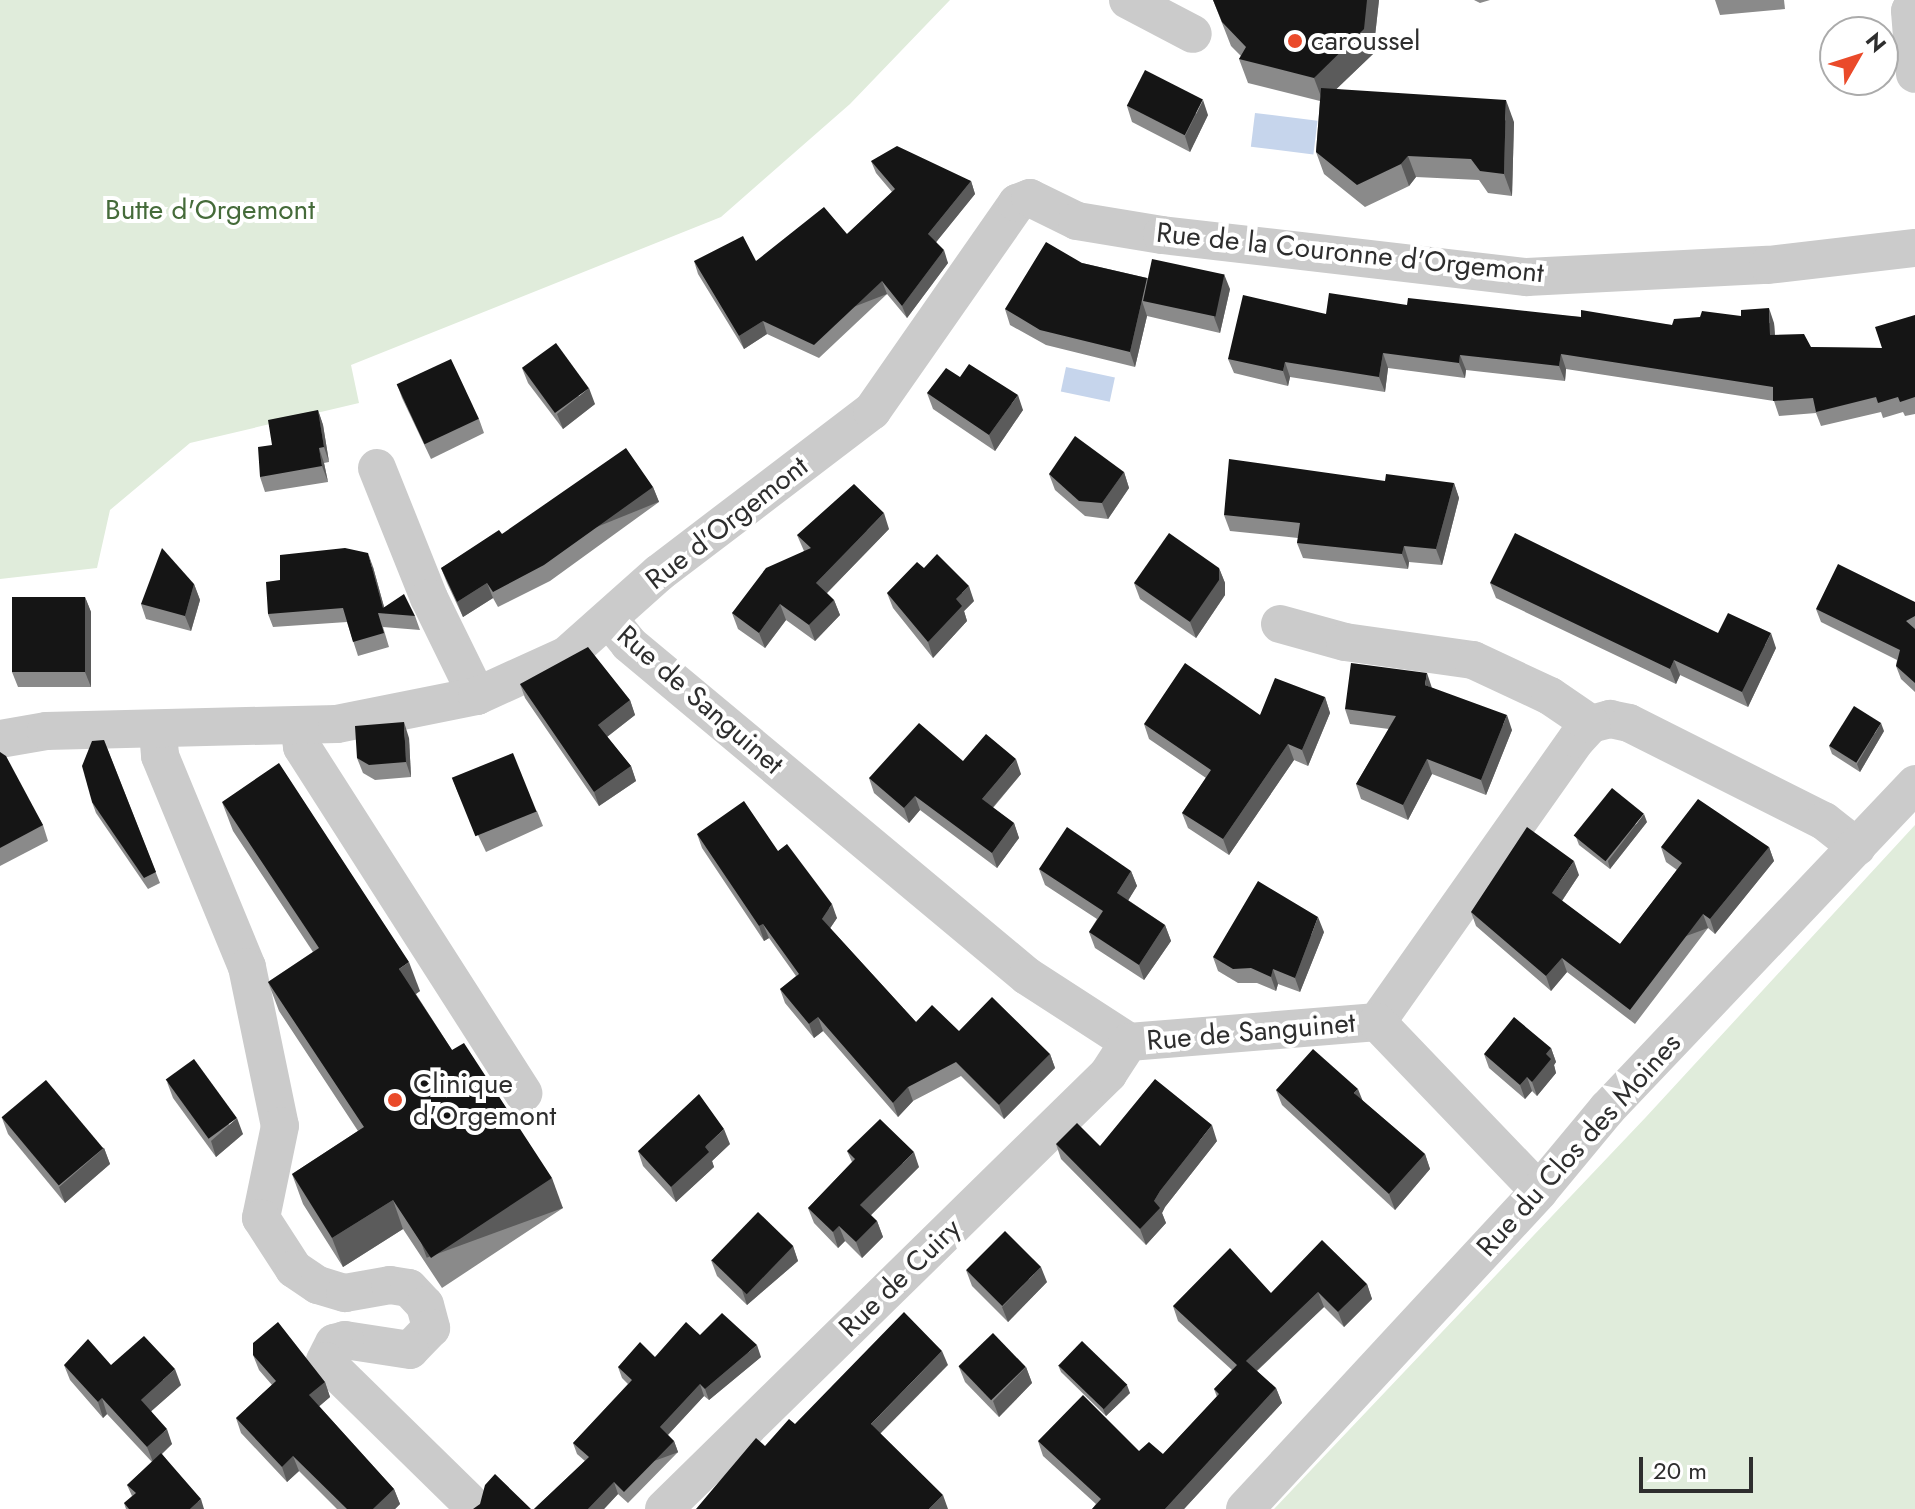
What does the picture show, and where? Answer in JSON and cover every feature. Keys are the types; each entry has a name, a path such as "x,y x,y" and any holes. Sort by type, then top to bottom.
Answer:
{"street":[{"path":"1128,0 1193,34"},
{"path":"1915,0 1910,11 1915,74"},
{"name":"Rue de la Couronne d'Orgemont","path":"1030,198 1077,221 1162,235 1527,277 1768,265 1915,248"},
{"name":"Rue d'Orgemont","path":"0,739 46,731 158,732 337,724 477,696 567,655 659,573 872,411 1017,203 1030,198"},
{"path":"377,468 429,598 477,696"},
{"name":"Rue de Sanguinet","path":"609,619 629,644 1027,976 1129,1042 1377,1022 1591,724"},
{"path":"1280,624 1345,642 1473,660 1550,696 1591,724 1610,719 1629,723 1824,821 1857,847"},
{"path":"299,725 302,747 523,1093"},
{"path":"158,732 160,756 247,967 280,1126 261,1218 294,1269 318,1285 345,1293 390,1285 409,1288 425,1305 431,1328 410,1350 345,1340 334,1343 325,1361 468,1501"},
{"name":"Rue du Clos des Moines","path":"1245,1509 1539,1191 1607,1109 1915,784"},
{"path":"1377,1022 1539,1191"},
{"name":"Rue de Cuiry","path":"664,1509 1108,1074 1129,1042"}],"green space":[{"name":"Butte d'Orgemont","path":"0,0 950,0 850,104 721,217 351,365 359,403 190,443 110,510 97,568 0,579"},
{"path":"1915,825 1915,1509 1274,1509 1646,1117"}],"water":[{"path":"1255,113 1318,121 1313,154 1251,147"},
{"path":"1066,367 1115,377 1110,402 1061,391"}],"building":[{"name":"caroussel","path":"1213,0 1367,0 1364,29 1314,78 1239,59 1246,47 1222,22"},
{"path":"1145,70 1203,100 1185,135 1127,106"},
{"path":"1321,88 1506,100 1504,174 1480,171 1471,159 1408,156 1401,164 1357,185 1316,152"},
{"path":"897,146 971,181 928,234 944,250 902,306 882,281 814,345 763,321 739,336 694,261 743,236 756,261 824,207 847,234 895,189 871,161"},
{"path":"1046,242 1082,263 1147,278 1130,352 1040,330 1005,309"},
{"path":"1152,259 1224,274 1215,316 1143,301"},
{"path":"1329,293 1407,305 1408,298 1581,317 1581,310 1672,325 1674,319 1700,317 1702,311 1741,316 1741,310 1769,308 1770,335 1804,334 1811,347 1882,348 1875,327 1915,315 1915,397 1900,402 1898,397 1878,403 1876,397 1816,412 1813,398 1773,401 1773,387 1561,354 1559,366 1460,355 1459,363 1383,353 1379,377 1285,362 1283,371 1228,359 1243,295 1326,314"},
{"path":"556,343 589,388 555,413 522,368"},
{"path":"451,359 479,419 425,444 397,384"},
{"path":"969,364 1018,395 989,435 927,393 946,368 960,377"},
{"path":"318,410 324,447 319,448 322,466 260,477 258,447 272,445 268,420"},
{"path":"1075,436 1124,472 1102,503 1079,501 1049,474"},
{"path":"626,448 653,487 544,565 493,592 487,583 457,602 441,568 499,530 502,534"},
{"path":"1229,459 1385,481 1386,474 1454,483 1436,549 1404,546 1402,554 1297,543 1300,523 1224,515"},
{"path":"854,484 884,513 816,583 834,600 809,625 780,604 759,633 732,613 766,568 811,548 797,535"},
{"path":"1169,533 1219,568 1219,580 1190,622 1134,583"},
{"path":"1515,533 1718,633 1728,613 1771,633 1742,692 1674,660 1670,669 1490,583"},
{"path":"162,548 194,584 185,616 141,604"},
{"path":"345,548 368,553 383,608 404,594 415,616 378,613 384,633 353,642 343,608 268,614 266,582 280,580 280,555"},
{"path":"937,554 969,586 956,599 962,606 928,642 887,593 917,562 924,568"},
{"path":"1838,564 1915,602 1915,616 1906,621 1915,629 1915,683 1896,666 1900,650 1816,609"},
{"path":"12,597 85,597 85,672 12,672"},
{"path":"588,647 630,700 598,725 631,766 594,792 520,684"},
{"path":"1185,663 1260,715 1275,678 1325,697 1302,750 1288,744 1223,839 1182,813 1211,770 1144,724"},
{"path":"1351,663 1427,673 1425,685 1507,715 1481,780 1427,759 1403,805 1356,784 1396,716 1345,709"},
{"path":"1854,706 1881,723 1856,763 1829,746"},
{"path":"404,722 406,762 369,765 357,758 355,726"},
{"path":"919,723 963,761 986,734 1016,759 982,799 1014,823 992,853 915,796 904,808 869,778"},
{"path":"104,740 156,872 144,878 92,802 82,766 92,741"},
{"path":"0,752 6,756 43,825 0,848"},
{"path":"513,753 537,811 475,836 452,778"},
{"path":"279,763 409,962 399,969 452,1050 464,1043 552,1178 431,1258 393,1200 332,1238 292,1174 364,1127 268,982 319,948 222,802"},
{"path":"1612,788 1644,814 1605,861 1574,835"},
{"path":"1698,799 1769,847 1710,919 1703,914 1630,1010 1562,958 1546,976 1471,912 1527,827 1574,861 1552,893 1620,944 1682,863 1661,847"},
{"path":"744,801 778,851 787,844 832,904 822,919 916,1022 932,1005 959,1031 992,997 1050,1054 999,1105 956,1062 908,1087 893,1103 818,1017 809,1024 780,989 799,974 763,924 759,926 697,834"},
{"path":"1067,827 1131,871 1117,893 1165,925 1139,965 1089,932 1103,911 1039,869"},
{"path":"1258,881 1318,917 1295,978 1273,969 1271,977 1251,968 1233,969 1213,957"},
{"path":"1514,1017 1551,1048 1546,1054 1551,1059 1532,1082 1527,1077 1520,1085 1484,1054"},
{"path":"1313,1049 1358,1089 1354,1093 1425,1154 1389,1194 1276,1090"},
{"path":"194,1059 237,1118 209,1139 166,1080"},
{"path":"1155,1079 1212,1125 1160,1191 1154,1201 1160,1208 1140,1229 1056,1144 1077,1123 1100,1146"},
{"path":"46,1080 103,1148 59,1185 2,1117"},
{"path":"699,1094 724,1129 705,1147 709,1152 671,1187 638,1151"},
{"path":"880,1119 914,1152 860,1205 877,1221 856,1242 839,1226 833,1232 808,1208 855,1159 847,1151"},
{"path":"758,1212 793,1246 747,1294 711,1260"},
{"path":"1005,1231 1041,1267 1002,1306 966,1270"},
{"path":"1322,1240 1367,1284 1338,1312 1318,1292 1246,1361 1276,1388 1165,1509 1092,1509 1101,1499 1038,1441 1083,1395 1139,1451 1149,1442 1163,1454 1219,1394 1214,1389 1237,1365 1173,1306 1230,1248 1271,1293"},
{"path":"904,1312 942,1351 871,1424 943,1495 929,1509 696,1509 756,1438 765,1446 789,1419 795,1424"},
{"path":"722,1313 757,1345 705,1389 700,1384 660,1427 674,1441 624,1492 614,1482 588,1509 534,1509 589,1457 573,1443 632,1380 618,1367 640,1342 655,1357 686,1322 700,1335"},
{"path":"278,1322 325,1382 309,1395 394,1489 373,1509 347,1509 293,1456 282,1467 236,1418 276,1381 253,1355 253,1343"},
{"path":"993,1333 1026,1367 991,1400 958,1366"},
{"path":"144,1336 175,1369 141,1400 167,1429 147,1447 102,1398 98,1402 64,1365 88,1339 111,1365"},
{"path":"1082,1341 1127,1385 1104,1409 1058,1365"},
{"path":"161,1453 201,1499 190,1509 129,1509 124,1503 136,1493 127,1485"},
{"path":"495,1474 531,1509 473,1509 480,1504 485,1485"}],"place":[{"name":"caroussel","path":"1295,41"},
{"name":"Clinique d'Orgemont","path":"395,1100"}]}
